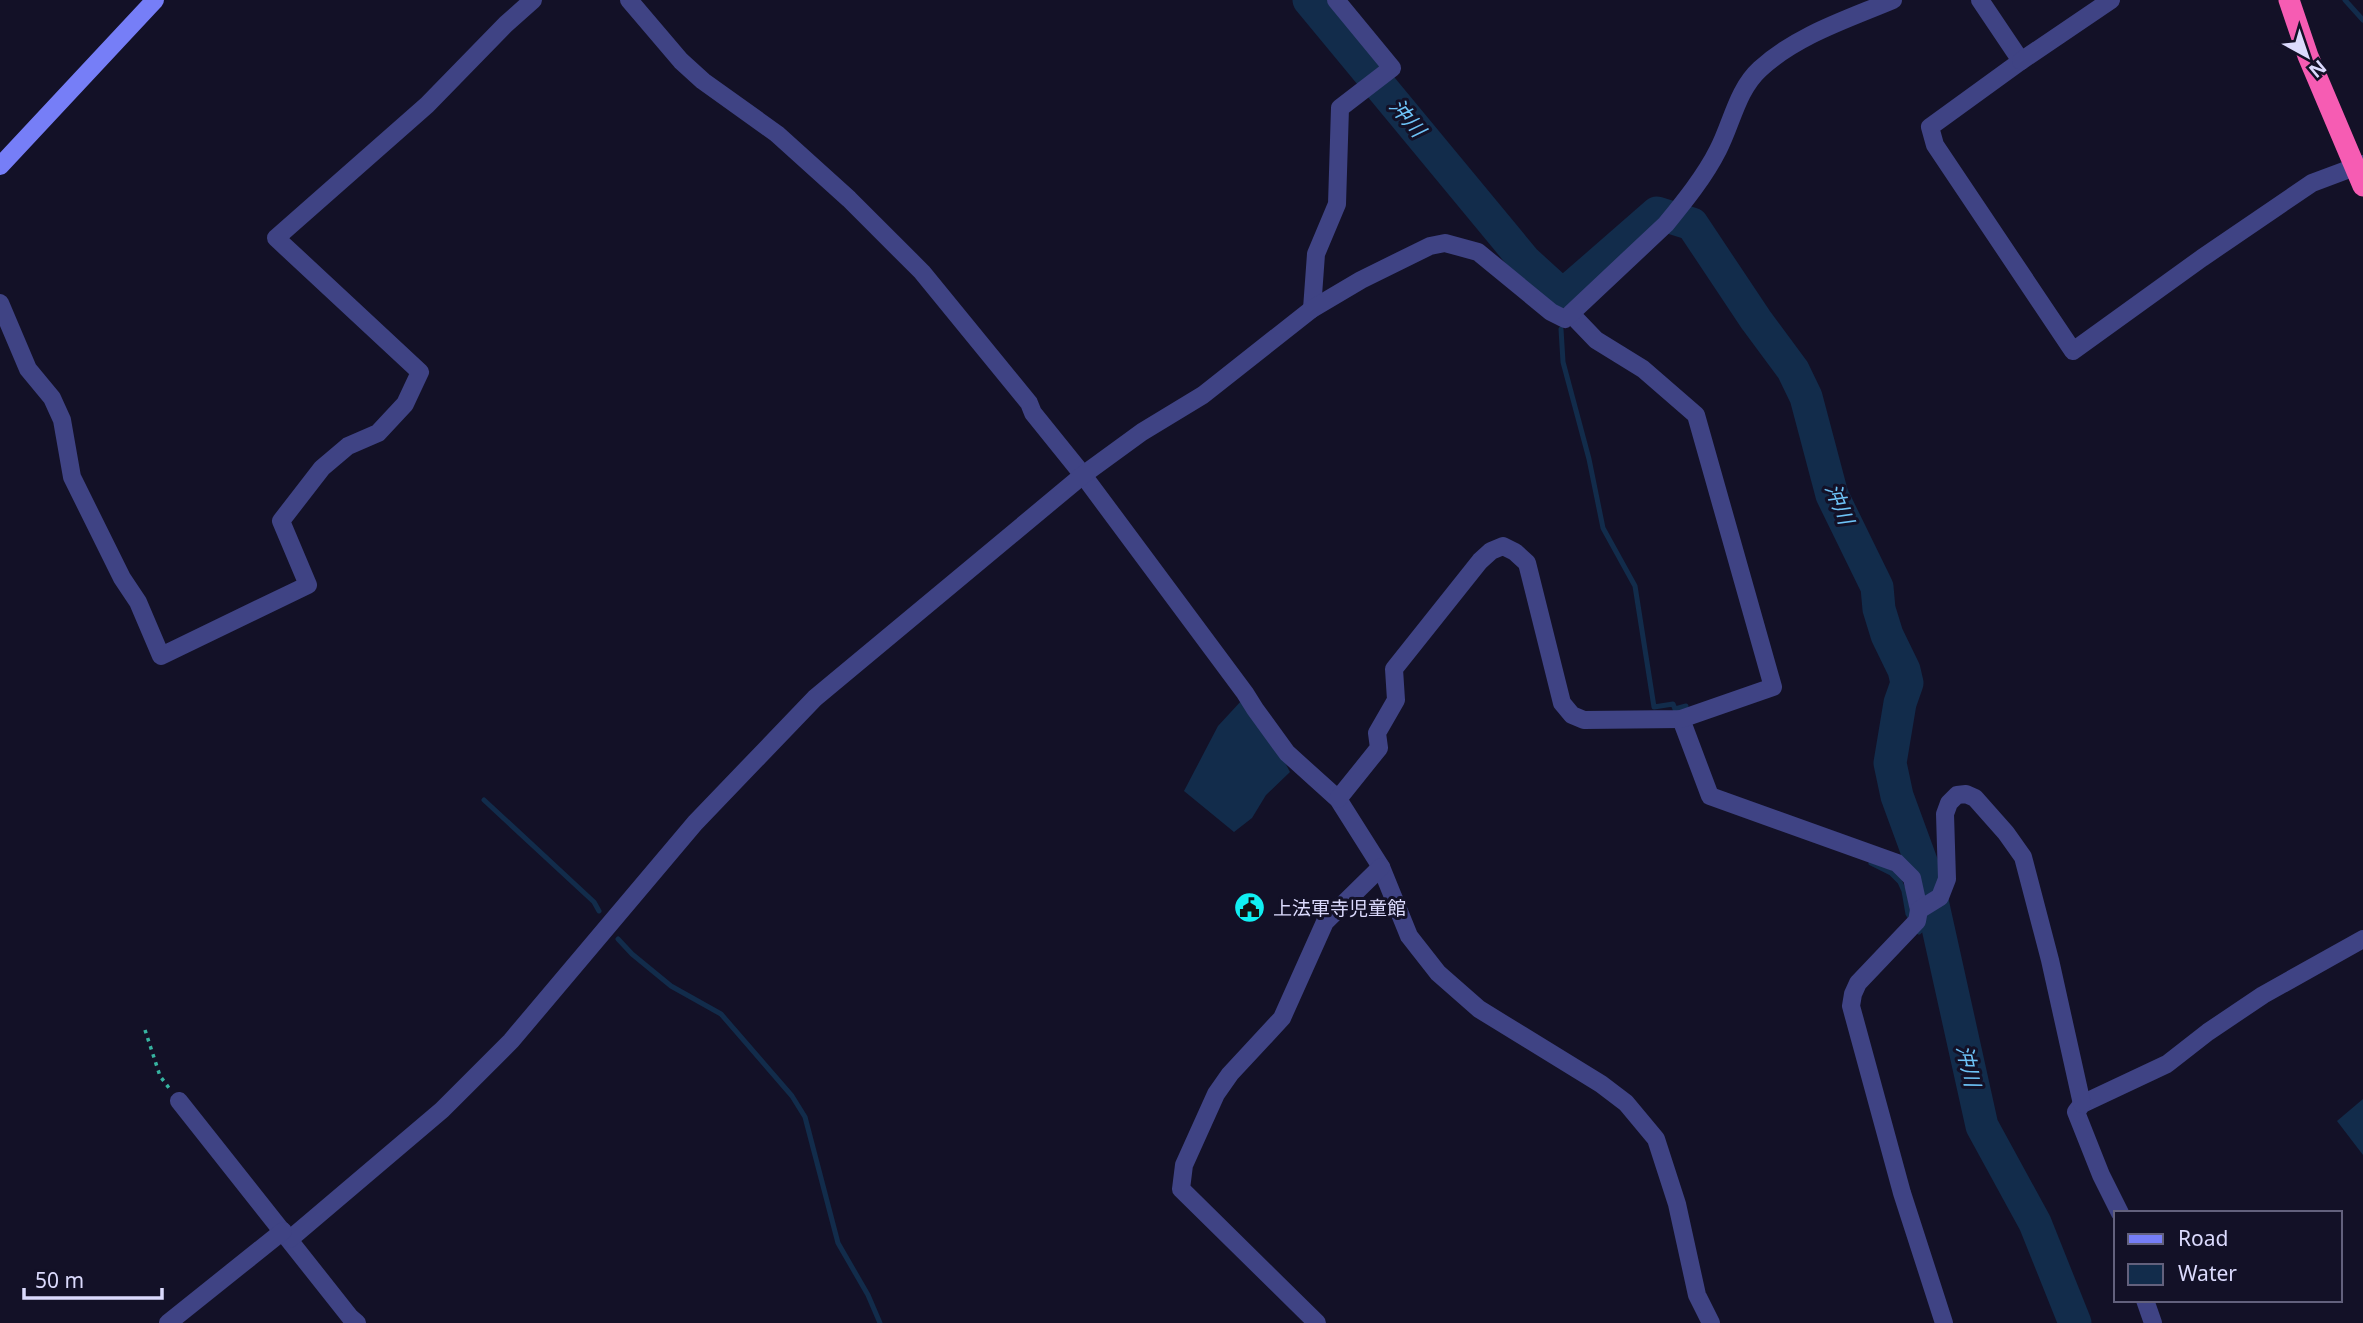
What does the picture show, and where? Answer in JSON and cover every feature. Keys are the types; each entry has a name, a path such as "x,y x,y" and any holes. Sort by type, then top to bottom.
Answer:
{"highway":[{"path":"2289,0 2308,56 2360,173"}],"street":[{"path":"0,166 155,0"},
{"path":"0,303 28,369 52,398 62,420 72,477 122,578 138,602 161,656 308,585 281,522 322,468 348,446 378,433 396,414 405,404 420,372 276,238 426,105 506,24 534,0"},
{"path":"629,0 696,74 777,134 849,199 922,272 1029,403 1033,413 1083,475 1287,752 1338,799 1381,867 1409,936 1438,973 1479,1009 1601,1084 1626,1103 1656,1139 1676,1203 1697,1295 1712,1323"},
{"path":"1312,309 1317,254 1337,204 1340,108 1392,68 1336,0"},
{"path":"168,1323 286,1235 442,1110 511,1041 695,823 815,698 1083,475 1142,432 1203,395 1312,309 1361,280 1430,246 1445,243 1478,252 1551,312 1565,319 1572,315 1666,224 1680,207 1718,151 1738,99 1758,70 1801,40 1893,0"},
{"path":"1980,0 2021,61"},
{"path":"2111,0 1930,127 1935,145 2073,351 2312,183 2360,173"},
{"path":"1338,799 1379,748 1377,733 1396,700 1394,669 1480,561 1490,551 1503,546 1527,563 1562,704 1572,715 1584,720 1606,721 1681,719 1773,687 1696,415 1643,369 1596,340 1572,315"},
{"path":"1681,719 1710,796 1896,863 1912,878 1922,912"},
{"path":"1944,1323 1902,1193 1851,1006 1858,983 1922,912 1947,879 1945,814 1949,803 1957,796 1966,794 1975,798 2023,857 2050,960 2082,1104"},
{"path":"1317,1323 1181,1189 1184,1165 1216,1094 1230,1074 1282,1018 1325,922 1381,867"},
{"path":"2119,1211 2101,1175 2076,1112 2082,1104 2167,1065 2208,1032 2263,995 2363,939"},
{"path":"179,1101 357,1323"},
{"path":"2146,1302 2153,1323"}],"path":[{"path":"145,1030 160,1076 179,1101"}],"water":[{"path":"1242,700 1277,747 1290,772 1266,795 1252,818 1234,832 1184,791 1218,726"},
{"path":"2363,1099 2363,1155 2337,1121"}],"waterway":[{"name":"沖川","path":"1309,0 1525,261 1559,292 1571,288 1657,213 1692,224 1793,370 1806,397 1832,495 1877,587 1879,609 1887,635 1904,670 1907,683 1900,703 1890,763 1897,796 1927,878 1982,1126 2035,1223 2075,1323"},
{"path":"2345,0 2363,20"},
{"path":"1559,292 1559,302"},
{"path":"1561,329 1563,362 1589,459 1603,528 1635,586 1654,707 1673,704 1675,709 1686,706"},
{"path":"484,800 594,902 599,911"},
{"path":"1871,863 1891,873 1900,882 1908,914 1919,932 1935,917"},
{"path":"618,939 671,986 721,1014 792,1096 805,1117 838,1243 868,1295 880,1323"}],"place":[{"name":"上法軍寺児童館","path":"1250,908"}]}
